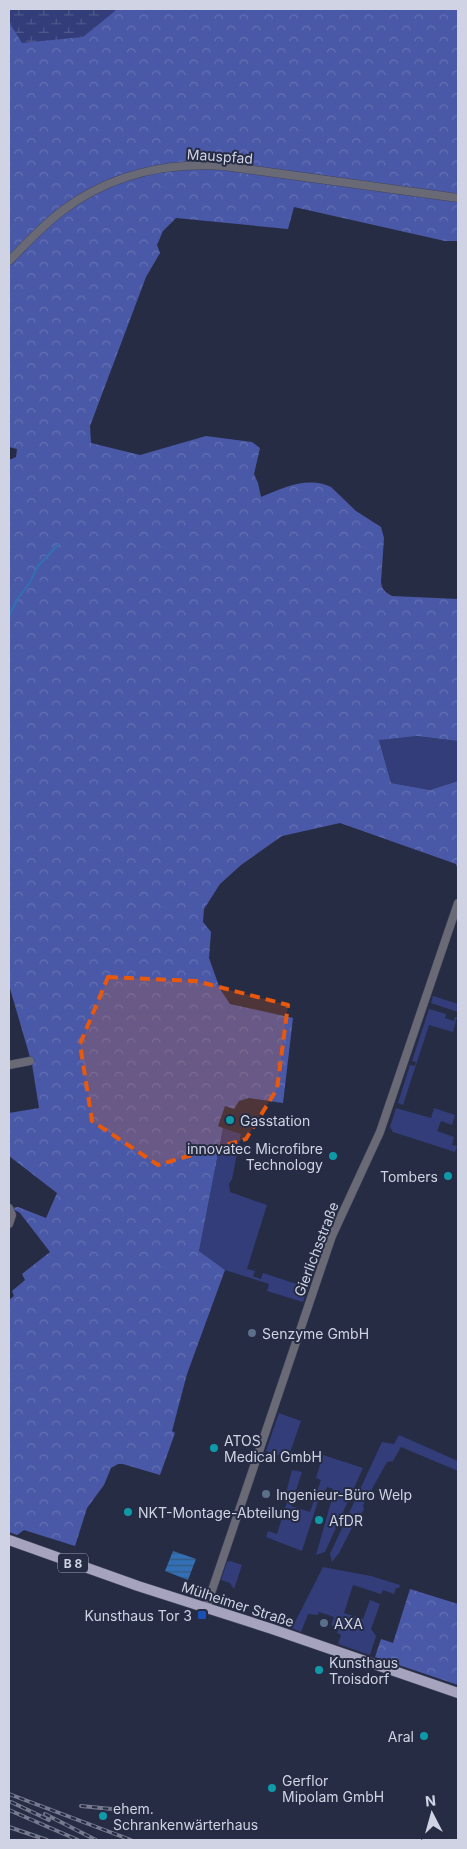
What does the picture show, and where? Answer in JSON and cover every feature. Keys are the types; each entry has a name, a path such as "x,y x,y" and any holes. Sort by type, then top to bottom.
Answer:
{"main road":[{"name":"Mülheimer Straße","path":"9,1540 138,1586 458,1693"}],"street":[{"name":"Mauspfad","path":"9,261 54,217 82,197 121,178 161,168 190,165 224,166 458,198"},
{"name":"Gierlichsstraße","path":"206,1608 332,1236 380,1132 458,903"},
{"path":"9,1065 30,1061"},
{"path":"9,1208 12,1215 9,1224"}],"highlighted area":[{"path":"108,977 196,981 288,1005 277,1089 246,1139 158,1165 92,1121 80,1044"}],"green space":[{"path":"9,9 458,9 458,241 445,241 294,207 288,229 176,218 163,231 157,245 160,253 146,277 90,426 91,443 140,455 206,436 252,442 260,448 254,474 261,497 296,484 313,483 331,487 356,511 381,527 384,538 381,582 386,592 392,596 458,599 458,741 417,736 379,740 391,783 430,790 458,781 458,871 456,864 340,823 282,836 241,865 220,884 204,909 203,922 211,932 209,958 220,989 230,1004 293,1018 283,1103 249,1098 239,1101 234,1109 225,1106 218,1126 223,1128 199,1251 225,1270 187,1374 172,1431 175,1433 160,1475 123,1464 118,1464 111,1468 104,1485 87,1508 75,1546 24,1530 17,1535 9,1532 9,1300 14,1296 12,1291 25,1280 22,1274 50,1252 20,1213 12,1208 18,1207 46,1218 57,1193 9,1156 9,1113 39,1108 32,1064 9,985 9,460 16,457 17,449 9,447"},
{"path":"9,9 115,9 115,11 83,37 22,43 9,22"},
{"path":"417,736 458,741 458,781 430,790 391,783 379,739"},
{"path":"433,996 458,1004 458,1012 431,1003"},
{"path":"429,1009 446,1014 445,1018 454,1021 455,1017 457,1017 453,1032 429,1025 403,1105 398,1103 410,1065 415,1066 416,1062 412,1061"},
{"path":"396,1108 431,1118 434,1108 455,1115 452,1125 441,1121 437,1131 454,1137 452,1145 457,1146 455,1152 393,1132 390,1127"},
{"path":"223,1128 241,1134 232,1179 229,1184 230,1192 267,1205 247,1269 255,1271 253,1276 261,1279 263,1273 303,1286 301,1292 306,1294 303,1302 267,1291 269,1284 225,1270 199,1251"},
{"path":"279,1413 301,1421 288,1458 266,1451"},
{"path":"399,1435 458,1461 458,1471 401,1447 393,1461 387,1462 363,1505 364,1509 332,1562 330,1554 382,1442 394,1444"},
{"path":"323,1455 363,1468 325,1552 316,1555 333,1489 327,1487 323,1498 319,1498 302,1551 266,1537 268,1531 277,1534 287,1502 285,1497 292,1470 302,1472 291,1506 310,1512 321,1480 316,1478"},
{"path":"230,1561 242,1565 234,1589 230,1583 221,1580 227,1562"},
{"path":"323,1567 371,1576 400,1585 399,1588 396,1588 394,1594 383,1590 381,1594 353,1585 344,1613 363,1619 370,1600 380,1604 371,1629 376,1636 370,1655 338,1644 341,1635 337,1633 339,1628 331,1625 334,1617 319,1612 318,1615 308,1614 301,1632 292,1628"},
{"path":"410,1589 458,1604 458,1685 375,1657 381,1639 393,1643"}],"shaded area":[{"path":"173,1551 196,1559 188,1580 165,1571"}],"waterway":[{"path":"9,616 38,566 58,545"}],"railway":[{"path":"9,1794 131,1840"},
{"path":"11,1802 49,1820"},
{"path":"81,1806 122,1810"},
{"path":"9,1810 78,1840"},
{"path":"45,1814 96,1840"},
{"path":"9,1827 47,1840"}],"place":[{"name":"Gasstation","path":"230,1120"},
{"name":"innovatec Microfibre Technology","path":"333,1156"},
{"name":"Tombers","path":"448,1176"},
{"name":"Senzyme GmbH","path":"252,1333"},
{"name":"ATOS Medical GmbH","path":"214,1448"},
{"name":"Ingenieur-Büro Welp","path":"266,1494"},
{"name":"NKT-Montage-Abteilung","path":"128,1512"},
{"name":"AfDR","path":"319,1520"},
{"name":"Kunsthaus Tor 3","path":"202,1615"},
{"name":"AXA","path":"324,1623"},
{"name":"Kunsthaus Troisdorf","path":"319,1670"},
{"name":"Aral","path":"424,1736"},
{"name":"Gerflor Mipolam GmbH","path":"272,1788"},
{"name":"ehem. Schrankenwärterhaus","path":"103,1816"}]}
